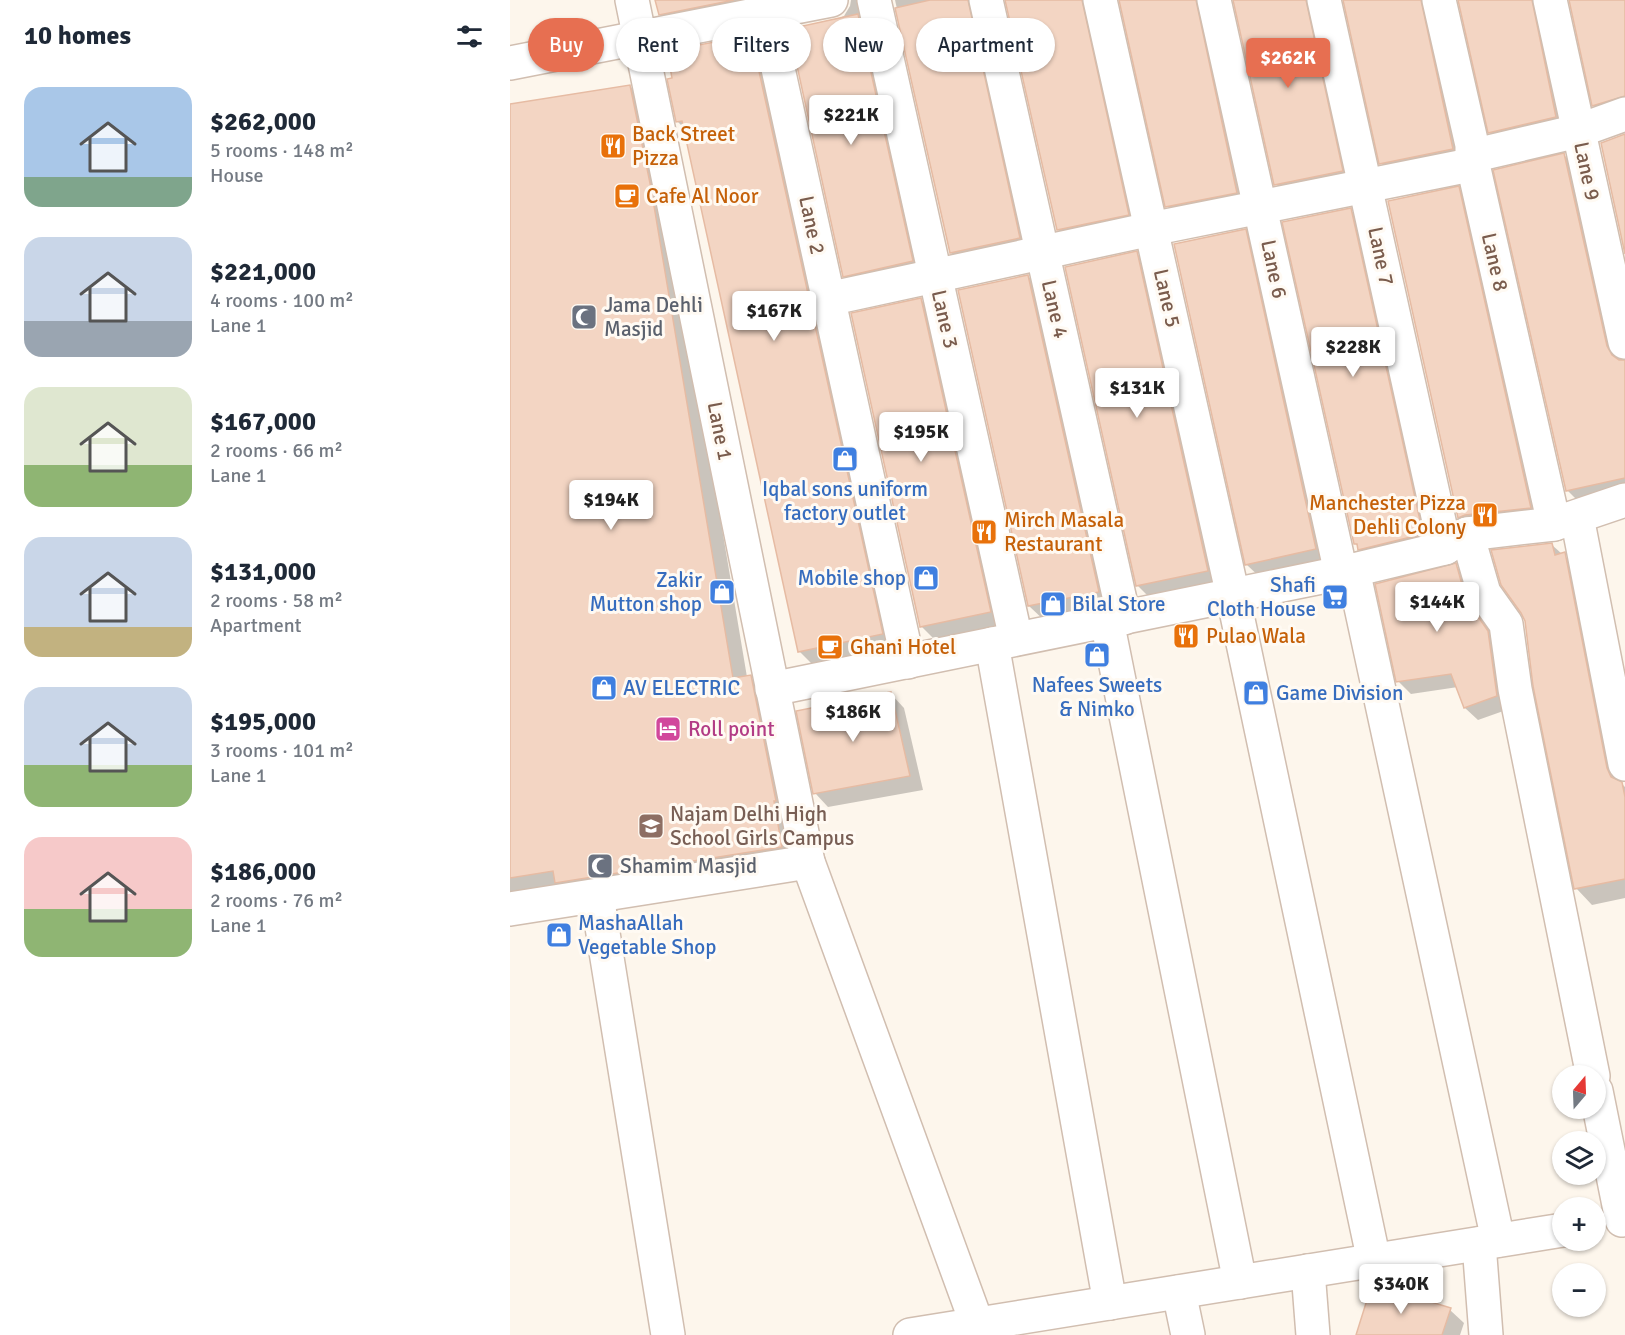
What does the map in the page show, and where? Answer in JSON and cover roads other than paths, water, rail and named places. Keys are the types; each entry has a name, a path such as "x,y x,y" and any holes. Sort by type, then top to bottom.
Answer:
{"street":[{"name":"Lane 1","path":"632,0 636,18"},
{"path":"700,23 764,6 831,0"},
{"name":"Lane 3","path":"873,0 935,276 1004,641 1110,1303"},
{"name":"Lane 4","path":"986,0 1043,252 1116,619 1240,1282"},
{"name":"Lane 5","path":"1100,0 1233,596 1374,1261"},
{"name":"Lane 6","path":"1214,0 1260,207 1347,572 1488,1242 1486,1335"},
{"name":"Lane 7","path":"1324,0 1366,187 1456,541 1484,593 1506,624 1515,689 1591,1065"},
{"name":"Lane 8","path":"1439,0 1472,145 1472,160 1625,764"},
{"name":"Lane 9","path":"1550,0 1625,342"},
{"name":"Lane 2","path":"764,6 908,662"},
{"path":"510,63 616,43"},
{"name":"Lane 1","path":"647,72 807,862 977,1324"},
{"path":"828,299 1151,229 1464,166 1480,154 1578,131 1625,114"},
{"path":"772,689 1347,572 1456,541 1565,521 1625,500"},
{"path":"510,909 807,862"},
{"path":"597,896 668,1335"},
{"path":"1600,1119 1614,1222"},
{"path":"925,1334 977,1324 1054,1324 1110,1303 1552,1232"},
{"path":"1308,1271 1313,1335"},
{"path":"1179,1292 1188,1335"}],"place":[{"name":"Back Street Pizza","path":"613,146"},
{"name":"Cafe Al Noor","path":"627,196"},
{"name":"Jama Dehli Masjid","path":"584,317"},
{"name":"Iqbal sons uniform factory outlet","path":"845,459"},
{"name":"Manchester Pizza Dehli Colony","path":"1485,515"},
{"name":"Mirch Masala Restaurant","path":"984,532"},
{"name":"Mobile shop","path":"926,578"},
{"name":"Zakir Mutton shop","path":"722,592"},
{"name":"Shafi Cloth House","path":"1335,597"},
{"name":"Bilal Store","path":"1053,604"},
{"name":"Pulao Wala","path":"1186,636"},
{"name":"Ghani Hotel","path":"830,647"},
{"name":"Nafees Sweets & Nimko","path":"1097,655"},
{"name":"AV ELECTRIC","path":"604,688"},
{"name":"Game Division","path":"1256,693"},
{"name":"Roll point","path":"668,729"},
{"name":"Najam Delhi High School Girls Campus","path":"651,826"},
{"name":"Shamim Masjid","path":"600,866"},
{"name":"MashaAllah Vegetable Shop","path":"559,935"}]}
